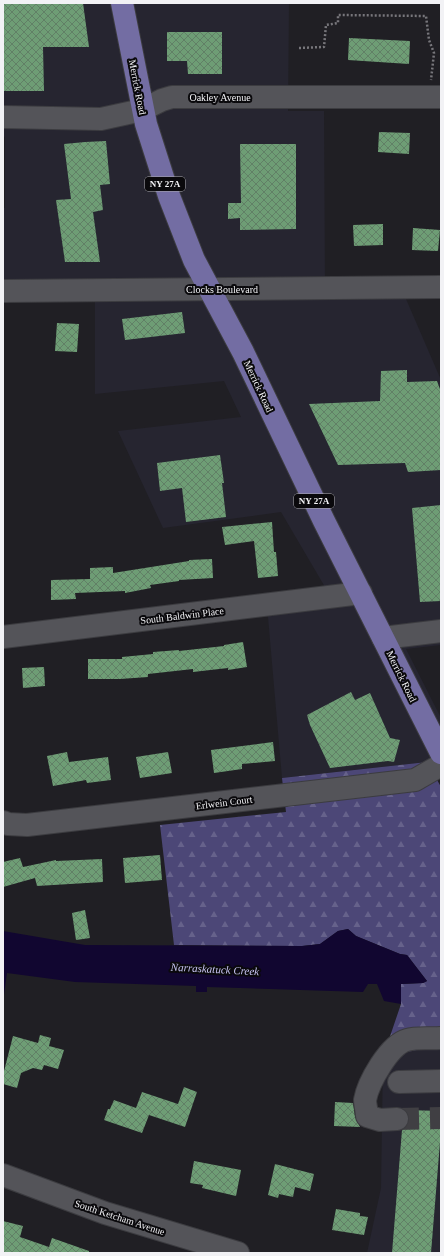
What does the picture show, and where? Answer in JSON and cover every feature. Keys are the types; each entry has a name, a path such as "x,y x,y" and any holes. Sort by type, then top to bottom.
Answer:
{"main road":[{"name":"Merrick Road","path":"122,3 142,110 169,196 194,260 243,352 324,521 441,753"}],"street":[{"name":"Oakley Avenue","path":"3,117 101,119 142,110 162,100 172,97 434,97"},
{"name":"Clocks Boulevard","path":"3,291 441,287"},
{"name":"South Baldwin Place","path":"3,637 361,593"},
{"path":"383,638 441,632"},
{"name":"Erlwein Court","path":"3,822 8,824 27,825 415,780 441,765"},
{"path":"397,1119 380,1120 367,1116 365,1101 371,1084 381,1065 394,1047 406,1040 441,1038"},
{"path":"399,1082 441,1081"},
{"name":"South Ketcham Avenue","path":"3,1175 197,1248 238,1253"}],"path":[{"path":"299,48 324,47 326,25 338,23 338,15 426,16 429,40 434,53 431,82 427,84 434,97"}],"shaded area":[{"path":"3,3 289,3 288,111 324,111 325,292 403,292 441,380 441,645 406,649 441,718 441,755 427,762 282,778 266,594 325,587 281,512 163,528 118,431 241,417 224,381 95,394 95,298 3,300 5,137 3,136"},
{"path":"441,1045 441,1253 367,1253 381,1188 383,1057"}],"green space":[{"path":"427,762 441,787 441,1045 383,1057 401,1004 401,984 423,983 427,981 407,955 400,954 356,936 348,929 338,931 320,944 302,946 174,945 160,825 286,812 282,778"}],"water":[{"name":"Narraskatuck Creek","path":"348,929 356,936 400,954 407,955 427,981 423,983 401,984 401,1004 384,1001 377,984 368,984 363,992 207,987 207,992 196,992 196,986 75,982 7,973 3,1002 3,931 85,945 302,946 320,944 338,931"}],"building":[{"path":"3,3 83,3 89,47 43,47 44,91 3,91"},
{"path":"167,32 222,32 222,74 188,74 187,61 167,61"},
{"path":"349,38 410,41 409,64 348,60"},
{"path":"379,132 410,133 409,154 378,152"},
{"path":"106,141 110,184 100,185 103,210 93,212 100,262 65,262 56,200 71,199 64,144"},
{"path":"240,144 296,144 296,229 240,230 240,218 228,219 228,203 241,203"},
{"path":"383,224 383,245 354,246 353,225"},
{"path":"413,228 440,230 438,251 412,250"},
{"path":"182,312 185,333 125,340 122,319"},
{"path":"57,323 79,324 77,352 55,351"},
{"path":"407,370 407,382 437,381 441,392 441,470 408,472 405,463 338,465 309,404 380,401 381,371"},
{"path":"220,455 224,483 222,483 226,517 186,522 182,488 160,491 157,463"},
{"path":"441,505 441,601 420,602 412,508"},
{"path":"272,522 274,552 276,552 278,576 258,578 254,541 225,545 222,527"},
{"path":"212,559 213,578 179,580 150,585 151,588 125,593 125,591 75,593 76,599 51,600 51,580 90,579 90,568 113,567 113,573 189,560"},
{"path":"243,642 247,667 228,670 228,668 193,672 193,669 148,674 148,677 88,679 88,659 122,659 122,657 153,654 153,652 224,646"},
{"path":"44,667 45,686 23,688 22,668"},
{"path":"351,692 355,700 370,693 390,738 400,740 394,762 388,761 330,768 310,725 307,715"},
{"path":"273,742 275,761 242,764 242,769 214,773 211,750"},
{"path":"67,752 69,762 108,757 111,780 87,783 86,780 53,786 47,756"},
{"path":"168,752 172,773 140,778 136,757"},
{"path":"160,855 162,880 125,883 123,858"},
{"path":"20,858 23,867 56,860 102,859 103,882 37,886 35,878 3,887 3,862"},
{"path":"85,910 90,938 76,940 72,913"},
{"path":"40,1035 51,1038 49,1046 64,1050 58,1069 44,1065 42,1070 33,1068 21,1073 17,1088 3,1084 3,1075 13,1036 38,1043"},
{"path":"184,1087 197,1092 185,1127 149,1115 142,1133 104,1120 108,1109 110,1109 114,1100 136,1108 142,1092 178,1104"},
{"path":"335,1102 353,1103 355,1117 360,1127 334,1126"},
{"path":"406,1110 441,1111 441,1130 431,1253 392,1253 402,1130 408,1125 409,1119"},
{"path":"194,1161 241,1170 236,1196 202,1188 203,1185 190,1183"},
{"path":"275,1164 314,1174 310,1191 295,1187 293,1197 279,1194 278,1198 268,1195"},
{"path":"336,1209 360,1213 360,1216 368,1217 364,1235 332,1230"},
{"path":"3,1221 23,1226 20,1237 49,1247 52,1238 89,1251 89,1253 3,1253"}],"tunnel":[{"path":"397,1119 441,1118"}]}
